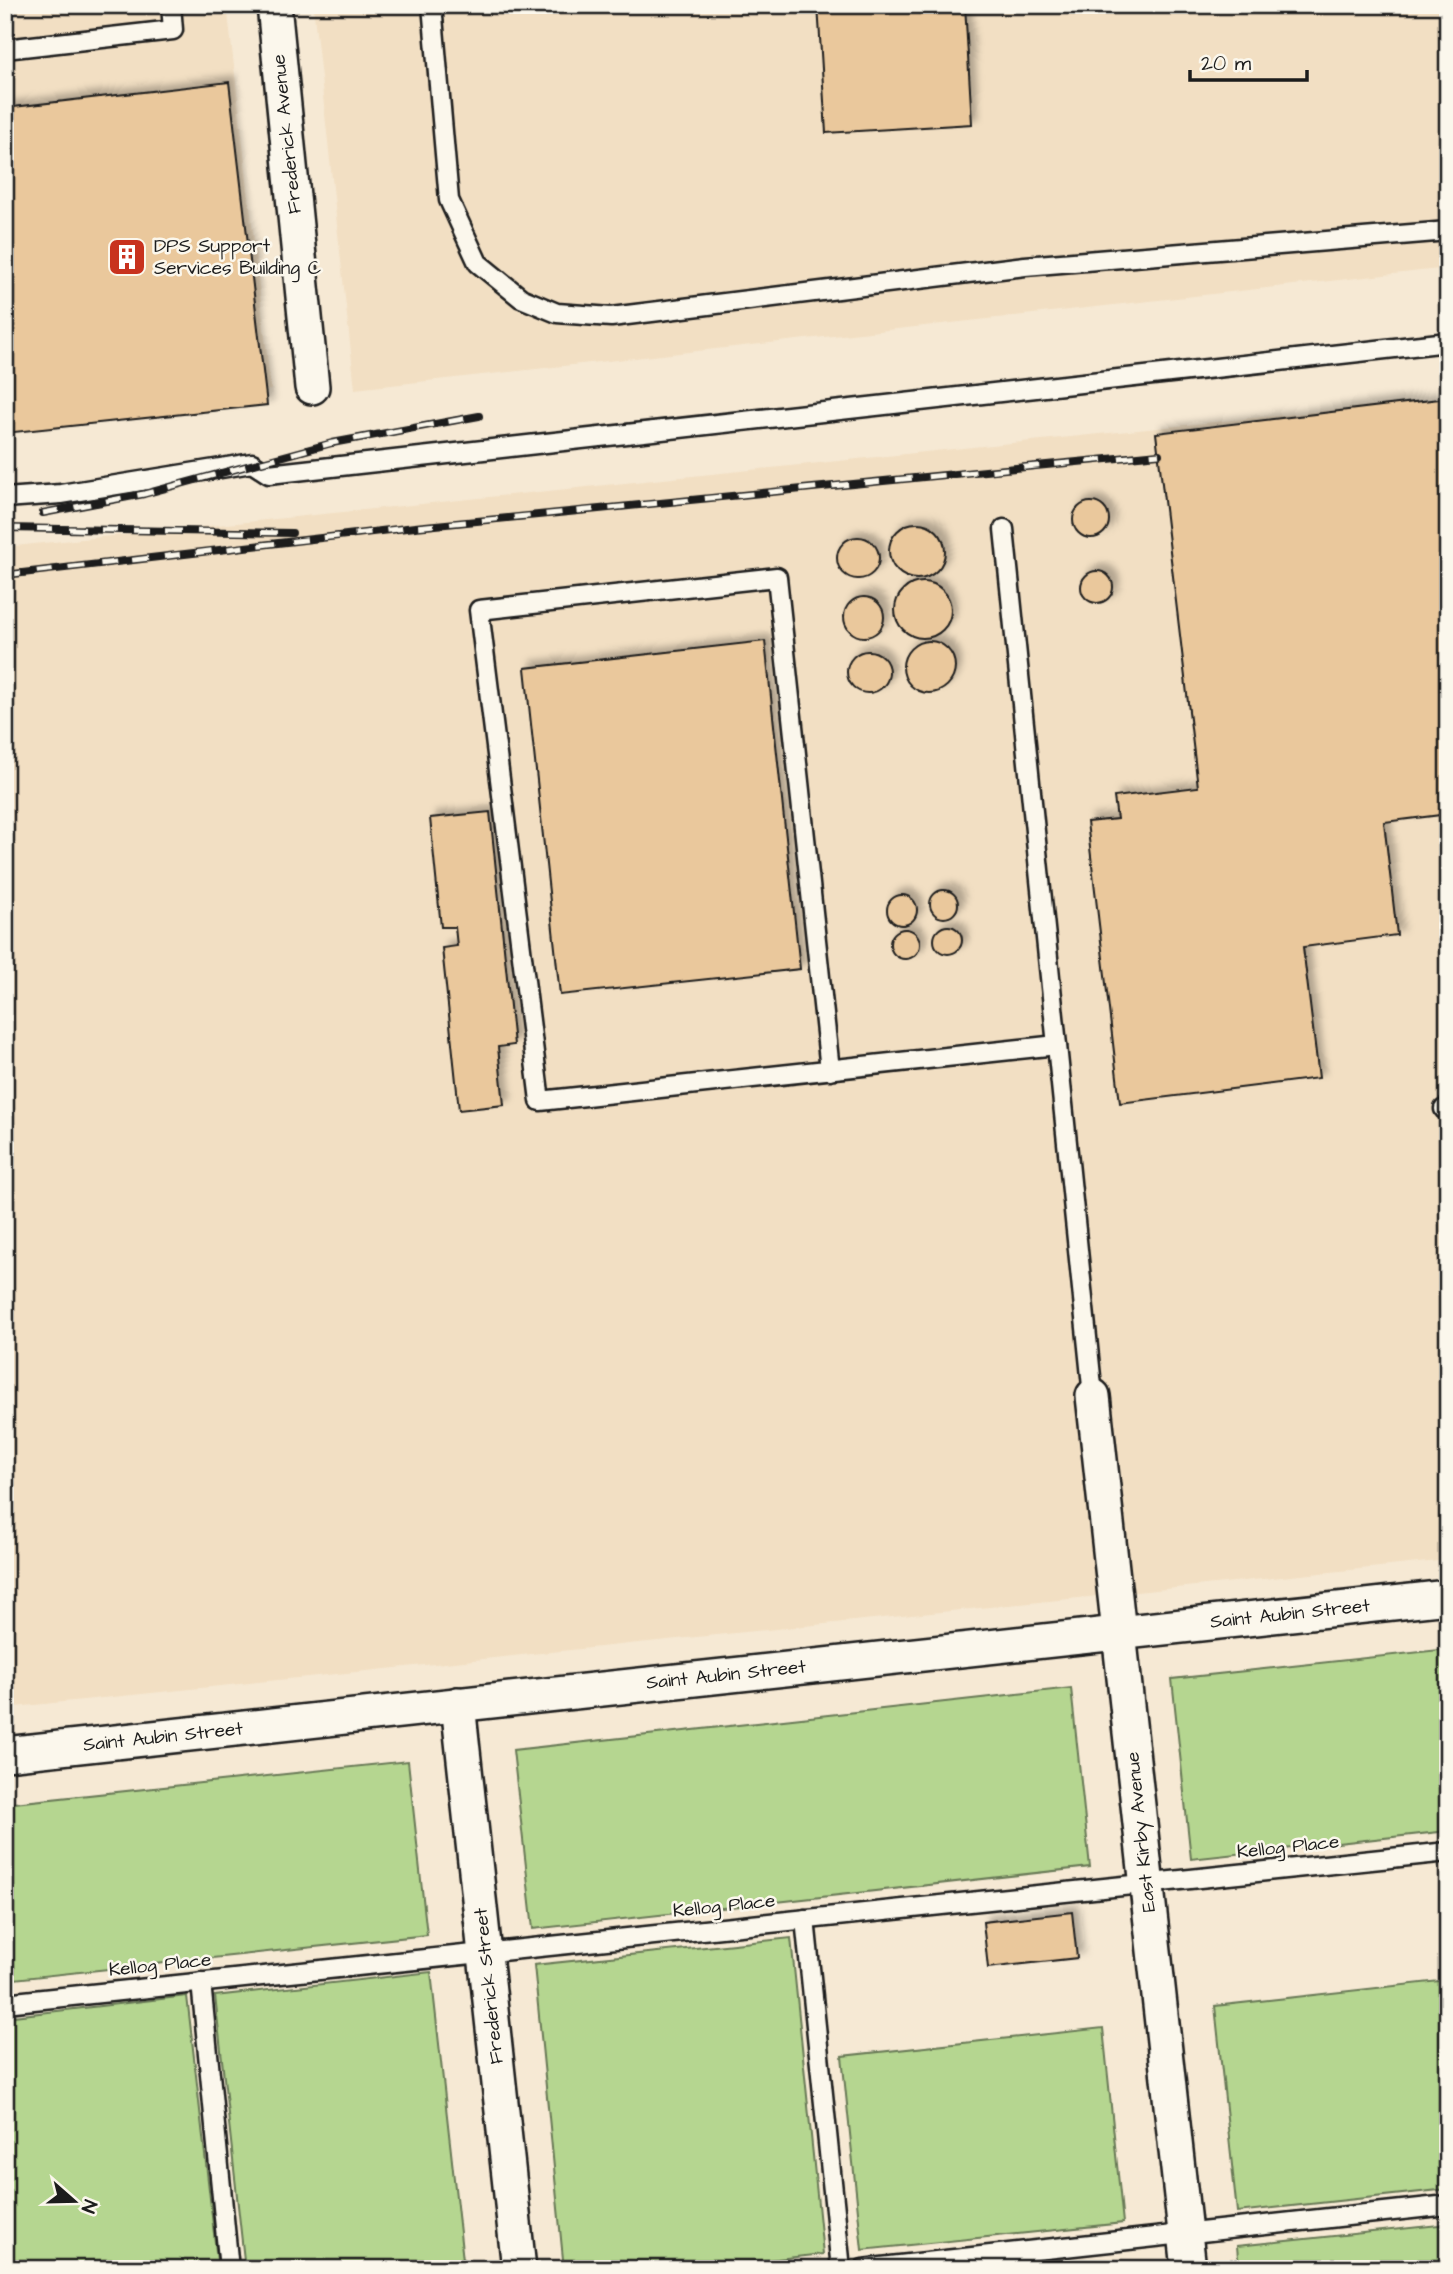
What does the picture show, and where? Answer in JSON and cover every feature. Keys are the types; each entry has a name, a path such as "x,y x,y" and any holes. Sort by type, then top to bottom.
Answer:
{"street":[{"name":"Frederick Avenue","path":"274,5 312,387"},
{"name":"East Kirby Avenue","path":"1093,1396 1189,2269"},
{"name":"Saint Aubin Street","path":"5,1754 1448,1597"},
{"name":"Frederick Street","path":"458,1704 519,2269"}],"lane":[{"path":"5,50 173,30 171,5"},
{"path":"432,5 449,200 478,263 521,298 557,313 611,317 1025,266 1448,230"},
{"path":"5,498 61,494 252,463 269,474 1448,342"},
{"path":"1004,529 1093,1396"},
{"path":"830,1070 777,577 479,610 540,1101 830,1070 1057,1045"},
{"name":"Kellog Place","path":"5,2003 1448,1852"},
{"path":"805,1919 841,2269"},
{"path":"201,1982 229,2269"},
{"path":"863,2269 1448,2205"}],"shaded area":[{"name":"DPS Support Services Building C","path":"5,5 227,5 271,390 5,421"},
{"path":"313,5 1448,5 1448,268 355,389"},
{"path":"1448,398 1448,1560 5,1708 5,547"}],"green space":[{"path":"1448,1649 1448,1831 1191,1859 1172,1679"},
{"path":"1071,1688 1090,1867 533,1929 513,1750"},
{"path":"408,1761 427,1935 5,1980 5,1804"},
{"path":"791,1938 823,2254 685,2269 564,2269 534,1965"},
{"path":"431,1972 464,2269 245,2269 215,1996"},
{"path":"1448,1980 1448,2189 1237,2212 1215,2006"},
{"path":"187,1996 218,2269 5,2269 5,2017"},
{"path":"1103,2028 1123,2223 862,2250 842,2056"},
{"path":"1448,2224 1448,2269 1239,2269 1237,2246"}],"building":[{"path":"818,5 965,5 972,124 826,133"},
{"name":"DPS Support Services Building C","path":"229,82 267,405 5,433 5,108"},
{"path":"1448,398 1448,814 1384,822 1397,935 1303,947 1319,1078 1120,1103 1087,822 1117,819 1114,797 1198,787 1156,433"},
{"path":"1091,502 1104,507 1109,520 1104,533 1091,538 1078,533 1073,520 1078,507"},
{"path":"917,523 928,525 937,531 943,540 943,562 937,571 928,577 917,579 906,577 897,571 891,562 889,551 891,540 897,531 906,525"},
{"path":"858,537 873,543 879,558 873,573 858,579 843,573 837,558 843,543"},
{"path":"1097,571 1108,576 1113,587 1108,598 1097,603 1086,598 1081,587 1086,576"},
{"path":"917,582 929,582 939,586 947,594 951,610 947,626 939,634 929,638 917,638 907,634 899,626 895,616 895,604 899,594 907,586"},
{"path":"864,597 872,598 878,603 883,609 883,625 878,631 872,636 864,637 856,636 850,631 845,625 844,617 845,609 850,603 856,598"},
{"path":"765,641 800,969 560,995 525,668"},
{"path":"929,641 939,643 947,649 953,657 953,677 947,685 939,691 929,693 919,691 911,685 905,677 903,667 905,657 911,649 919,643"},
{"path":"868,651 883,657 889,672 883,687 868,693 853,687 847,672 853,657"},
{"path":"490,812 514,1045 498,1047 504,1105 459,1110 442,948 457,946 455,927 441,927 430,818"},
{"path":"944,890 954,894 958,904 954,914 944,918 934,914 930,904 934,894"},
{"path":"902,895 913,899 917,910 913,921 902,925 891,921 887,910 891,899"},
{"path":"948,926 958,930 962,940 958,950 948,954 938,950 934,940 938,930"},
{"path":"905,929 916,933 920,944 916,955 905,959 894,955 890,944 894,933"},
{"path":"1072,1912 1077,1958 988,1968 983,1922"}],"railway":[{"path":"43,513 144,494 332,443 479,416"},
{"path":"5,575 415,527 1159,454"},
{"path":"5,528 292,533"}],"place":[{"name":"DPS Support Services Building C","path":"127,257"}]}
